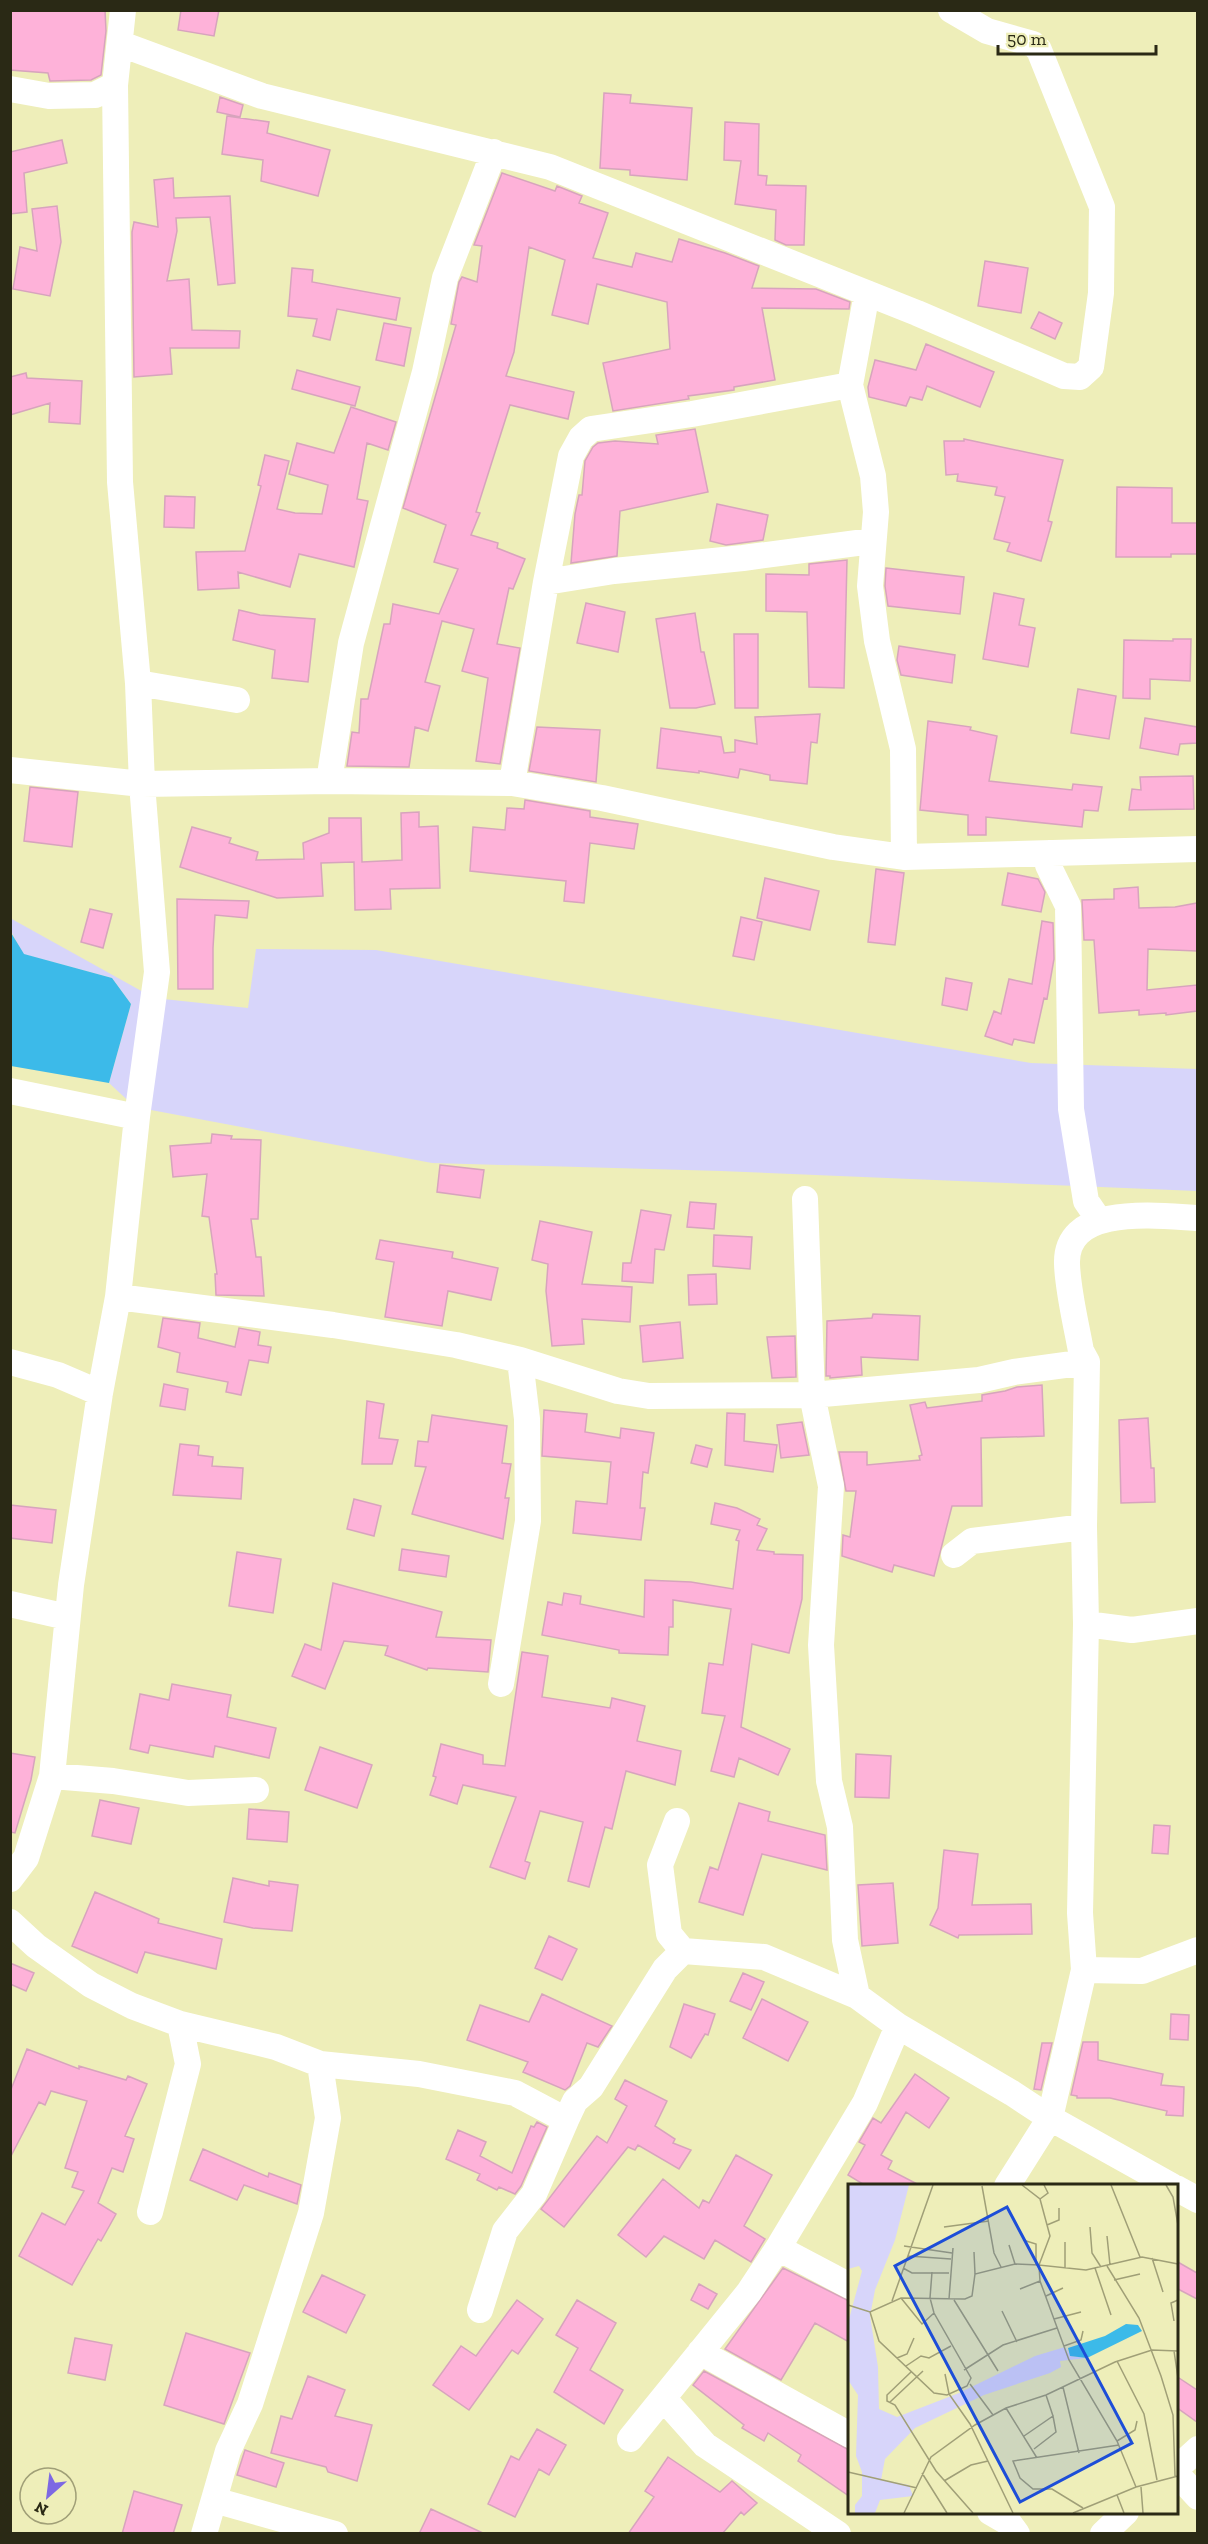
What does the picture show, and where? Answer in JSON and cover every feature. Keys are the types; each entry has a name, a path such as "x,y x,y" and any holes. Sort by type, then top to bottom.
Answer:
{"street":[{"path":"10,1879 26,1858 52,1776 67,1617 100,1393 118,1297 137,1117 157,972 142,783 138,683 120,482 116,85 123,10"},
{"path":"121,44 262,96 550,166 867,293 1064,376 1080,377 1091,367 1101,293 1102,207 1039,50 1034,44 987,31 951,10"},
{"path":"10,89 49,96 95,95 116,85"},
{"path":"329,781 351,643 425,372 445,278 494,152"},
{"path":"867,293 850,385 873,476 876,512 870,586 877,641 903,749 904,857"},
{"path":"513,783 546,582 571,456 581,438 591,429 692,414 850,385"},
{"path":"546,582 614,571 743,558 872,541"},
{"path":"138,683 237,700"},
{"path":"10,770 142,783 329,781 513,783 602,798 833,847 904,857 1197,849"},
{"path":"1050,853 1048,865 1068,906 1071,1109 1086,1201 1099,1220"},
{"path":"10,1091 137,1117"},
{"path":"805,1199 812,1395 831,1486 821,1645 828,1781 840,1827 845,1940 857,1996"},
{"path":"1008,2184 1050,2118 1084,1970 1080,1912 1086,1624 1084,1527 1087,1362 1081,1351 1067,1263 1070,1245 1079,1232 1099,1220 1136,1214 1197,1218"},
{"path":"118,1297 333,1325 456,1345 520,1360 618,1391 649,1396 812,1395 979,1380 1014,1372 1087,1362"},
{"path":"501,1684 528,1521 527,1419 520,1360"},
{"path":"10,1362 58,1375 100,1393"},
{"path":"954,1555 972,1541 1084,1527"},
{"path":"10,1604 67,1617"},
{"path":"1086,1624 1132,1630 1197,1621"},
{"path":"52,1776 113,1781 188,1793 256,1790"},
{"path":"677,1821 660,1865 669,1934 683,1951 764,1957 857,1996 898,2026 1012,2092 1050,2118 1168,2184"},
{"path":"10,1922 36,1946 91,1985 132,2006 180,2024 276,2047 321,2064 419,2074 515,2093 566,2120"},
{"path":"1084,1970 1142,1971 1197,1950"},
{"path":"480,2310 505,2231 534,2194 575,2101 591,2086 665,1969 683,1951"},
{"path":"150,2211 188,2064 180,2024"},
{"path":"630,2439 749,2292 778,2248 865,2103 898,2026"},
{"path":"204,2534 228,2451 250,2404 311,2213 328,2118 321,2064"},
{"path":"1178,2189 1197,2200"},
{"path":"778,2248 848,2285"},
{"path":"700,2352 848,2434"},
{"path":"664,2399 705,2445 838,2534"},
{"path":"1178,2469 1197,2449"},
{"path":"1178,2473 1197,2497"},
{"path":"214,2500 335,2534"},
{"path":"993,2514 1009,2523 1017,2534"},
{"path":"1103,2534 1124,2514"}],"shaded area":[{"path":"10,918 154,998 248,1008 256,949 376,950 1031,1063 1197,1069 1197,1191 721,1171 432,1163 135,1107 109,1083 131,1004 112,978 23,954 11,931"}],"water":[{"path":"10,931 24,954 112,978 131,1004 109,1083 11,1066"}],"building":[{"path":"10,10 105,10 106,31 101,75 91,80 50,81 48,73 10,70"},
{"path":"181,10 219,10 214,36 178,30"},
{"path":"604,93 631,95 630,103 692,108 687,180 630,175 630,170 600,168"},
{"path":"220,97 243,105 240,117 217,112"},
{"path":"227,116 269,122 267,133 330,150 318,196 261,181 263,160 222,154"},
{"path":"725,122 759,124 758,175 767,176 766,185 806,186 804,245 786,245 775,240 776,210 735,204 741,161 724,160"},
{"path":"62,140 67,163 24,173 27,212 10,214 10,152"},
{"path":"502,173 555,191 557,186 582,196 579,203 608,213 593,258 632,267 636,253 672,262 679,239 759,266 752,288 816,289 850,302 849,309 762,308 775,380 734,387 734,390 688,396 689,399 613,411 603,363 670,349 667,302 597,284 588,324 552,315 565,260 529,247 514,352 506,376 574,392 568,419 510,405 476,512 480,513 471,535 498,543 497,548 525,559 513,589 509,588 497,644 520,648 500,764 476,761 488,678 462,671 474,629 442,621 425,682 440,686 428,731 415,727 409,767 347,766 352,732 359,733 361,699 368,699 384,624 390,624 393,604 439,614 458,569 434,562 446,525 403,508 456,325 451,324 459,282 462,277 477,282 482,246 474,245"},
{"path":"173,178 174,198 230,196 235,283 218,285 210,217 176,218 177,231 167,281 189,279 192,330 240,331 239,348 170,348 172,374 134,377 132,232 134,222 158,227 154,180"},
{"path":"57,206 61,242 50,296 13,289 20,247 37,251 32,209"},
{"path":"985,261 1028,268 1021,313 978,306"},
{"path":"292,268 313,270 312,282 400,298 396,320 337,309 330,340 313,336 317,319 288,316"},
{"path":"1039,312 1062,323 1055,339 1031,328"},
{"path":"384,323 411,328 404,366 376,360"},
{"path":"926,344 994,372 980,407 927,386 922,400 910,397 906,406 869,397 868,387 875,360 916,370"},
{"path":"297,370 360,387 355,406 292,389"},
{"path":"26,373 27,378 82,381 80,424 49,422 50,403 10,415 10,377"},
{"path":"351,407 396,422 388,450 367,443 357,499 368,501 354,567 299,554 290,587 238,572 239,588 198,590 196,552 245,551 261,486 258,485 265,455 289,461 277,509 295,513 322,514 328,485 289,474 297,443 334,453"},
{"path":"695,429 708,492 620,511 617,556 571,563 575,514 579,495 582,495 585,461 593,447 598,443 615,441 658,444 656,435"},
{"path":"964,439 1063,460 1048,521 1052,522 1041,561 1007,551 1010,543 994,539 1005,497 995,495 997,487 957,481 958,474 946,475 944,441 964,441"},
{"path":"1117,487 1172,488 1172,523 1197,523 1197,554 1171,554 1171,557 1116,557"},
{"path":"165,496 195,497 194,528 164,527"},
{"path":"717,504 768,515 763,540 726,545 710,541"},
{"path":"847,560 844,688 809,687 807,612 766,611 766,574 809,575 809,564"},
{"path":"886,568 964,577 960,614 888,606 885,586"},
{"path":"994,593 1024,599 1019,625 1035,628 1028,667 983,659"},
{"path":"586,603 625,612 618,652 577,643"},
{"path":"239,610 260,615 315,619 308,682 272,678 275,650 233,640"},
{"path":"695,613 701,652 704,652 715,704 696,708 670,708 656,619"},
{"path":"734,634 758,634 758,708 735,708"},
{"path":"1173,639 1191,639 1190,681 1150,679 1150,699 1123,698 1124,640 1173,641"},
{"path":"899,646 955,655 952,683 901,675 897,660"},
{"path":"1078,689 1116,696 1109,739 1071,733"},
{"path":"820,714 817,743 811,742 807,784 770,780 770,775 740,769 738,778 699,771 699,773 657,768 661,728 721,737 724,753 735,752 735,740 757,744 755,717"},
{"path":"1145,718 1197,727 1197,743 1180,744 1178,755 1140,748"},
{"path":"928,721 971,727 970,730 997,736 989,781 1072,790 1073,784 1102,787 1098,811 1084,810 1082,827 986,817 986,835 968,835 968,815 920,810"},
{"path":"537,727 600,730 596,782 529,771"},
{"path":"1193,776 1194,809 1129,810 1132,789 1141,790 1140,777"},
{"path":"30,787 78,792 72,847 24,841"},
{"path":"525,800 590,811 590,817 638,824 634,849 590,843 584,903 564,901 566,881 470,871 473,827 505,830 507,808 524,809"},
{"path":"419,812 419,827 438,826 440,888 390,889 391,909 355,910 354,862 321,863 323,896 277,898 180,867 192,827 231,838 229,843 258,852 256,860 304,859 303,843 329,833 329,818 361,818 362,862 402,860 401,813"},
{"path":"876,869 904,873 895,945 868,942"},
{"path":"1008,873 1038,879 1045,892 1041,912 1002,905"},
{"path":"765,878 819,891 810,930 757,918"},
{"path":"1138,887 1139,908 1175,907 1197,903 1197,951 1148,949 1147,990 1197,985 1197,1011 1166,1015 1166,1013 1139,1015 1139,1010 1099,1013 1094,940 1084,940 1082,900 1114,899 1114,889"},
{"path":"177,899 249,901 247,918 215,915 213,989 178,989"},
{"path":"90,909 112,914 103,948 81,942"},
{"path":"741,917 762,922 754,960 733,956"},
{"path":"1042,921 1053,923 1054,959 1047,999 1044,998 1034,1043 1014,1039 1012,1045 985,1036 994,1011 1001,1014 1009,979 1032,984"},
{"path":"946,978 972,983 967,1010 942,1005"},
{"path":"212,1134 232,1136 231,1139 261,1140 258,1219 251,1219 256,1257 261,1257 264,1296 216,1295 215,1274 217,1274 209,1217 202,1216 207,1174 173,1177 170,1146 211,1143"},
{"path":"440,1165 484,1170 480,1198 437,1192"},
{"path":"690,1202 716,1204 714,1229 687,1227"},
{"path":"641,1210 671,1215 664,1250 655,1249 653,1283 622,1281 623,1263 631,1263"},
{"path":"540,1221 592,1232 582,1284 632,1287 630,1322 582,1319 584,1344 552,1346 546,1291 548,1264 532,1260"},
{"path":"714,1235 752,1237 750,1269 713,1266"},
{"path":"380,1240 453,1252 452,1258 498,1268 491,1300 448,1291 442,1326 385,1317 394,1262 376,1259"},
{"path":"716,1274 717,1304 689,1305 688,1275"},
{"path":"873,1314 920,1316 918,1360 861,1357 862,1375 830,1378 826,1376 827,1321 872,1318"},
{"path":"163,1318 200,1323 198,1338 235,1347 239,1328 260,1332 258,1345 271,1347 268,1363 249,1360 241,1395 226,1392 228,1382 177,1372 180,1353 158,1347"},
{"path":"680,1322 683,1358 643,1362 640,1326"},
{"path":"795,1336 796,1377 772,1378 767,1337"},
{"path":"164,1384 188,1389 185,1410 160,1406"},
{"path":"1042,1385 1044,1436 981,1438 982,1506 952,1506 934,1576 894,1565 892,1572 842,1556 843,1535 850,1537 856,1491 846,1491 839,1452 867,1452 867,1465 920,1460 919,1456 922,1455 910,1405 925,1402 927,1408 982,1401 982,1395 1017,1387"},
{"path":"367,1401 384,1404 379,1438 398,1440 392,1464 362,1464"},
{"path":"544,1410 587,1414 585,1432 620,1438 621,1428 654,1433 648,1473 643,1472 640,1508 645,1508 641,1540 573,1533 576,1501 607,1504 611,1462 542,1456"},
{"path":"727,1413 745,1414 744,1441 777,1445 773,1472 725,1465"},
{"path":"432,1415 507,1426 502,1463 511,1464 505,1498 509,1498 503,1539 412,1514 426,1467 415,1466 418,1441 428,1442"},
{"path":"1148,1418 1151,1468 1154,1468 1155,1502 1121,1503 1119,1420"},
{"path":"802,1422 809,1455 781,1458 777,1425"},
{"path":"180,1444 199,1446 198,1455 213,1457 212,1466 243,1468 241,1499 173,1495"},
{"path":"696,1445 712,1449 707,1467 691,1463"},
{"path":"354,1499 381,1506 374,1536 347,1529"},
{"path":"715,1503 737,1508 760,1519 757,1525 767,1529 757,1550 774,1552 774,1554 803,1555 802,1599 789,1653 752,1644 741,1727 790,1749 778,1775 739,1758 734,1777 711,1771 725,1716 702,1713 709,1663 723,1665 731,1609 673,1600 673,1627 669,1627 668,1655 619,1653 619,1650 542,1635 548,1602 562,1605 564,1593 581,1596 580,1604 644,1617 645,1580 691,1582 733,1589 739,1541 736,1540 740,1530 711,1524"},
{"path":"10,1505 56,1510 52,1543 10,1538"},
{"path":"402,1549 449,1556 446,1577 399,1570"},
{"path":"237,1552 281,1559 273,1613 229,1606"},
{"path":"333,1583 442,1612 436,1637 491,1640 488,1672 428,1668 427,1670 385,1655 388,1646 344,1641 325,1689 292,1676 305,1644 321,1650"},
{"path":"522,1652 548,1656 542,1697 610,1708 612,1698 645,1706 637,1741 681,1751 675,1785 626,1771 612,1829 605,1827 589,1887 568,1881 583,1822 540,1811 525,1861 530,1863 525,1879 490,1867 516,1797 463,1785 457,1804 430,1795 436,1777 433,1776 441,1744 483,1755 483,1764 505,1766"},
{"path":"172,1684 231,1695 227,1717 276,1728 269,1758 215,1746 213,1757 150,1745 148,1753 130,1749 140,1694 169,1700"},
{"path":"320,1747 372,1765 357,1808 305,1790"},
{"path":"10,1753 35,1757 31,1780 15,1833 10,1832"},
{"path":"856,1754 891,1756 889,1798 855,1797"},
{"path":"100,1800 139,1808 131,1844 92,1836"},
{"path":"739,1803 770,1812 768,1821 825,1835 827,1870 762,1854 743,1915 699,1902 710,1867 718,1870"},
{"path":"249,1809 289,1812 287,1842 247,1839"},
{"path":"1154,1825 1170,1826 1168,1854 1152,1853"},
{"path":"944,1850 978,1854 972,1905 1031,1904 1032,1934 959,1935 958,1938 930,1925 938,1908"},
{"path":"233,1878 269,1886 269,1881 298,1885 292,1931 253,1928 224,1922"},
{"path":"893,1883 898,1943 862,1946 858,1885"},
{"path":"95,1892 159,1919 158,1923 222,1939 216,1969 145,1952 137,1973 72,1946"},
{"path":"549,1936 577,1949 562,1980 535,1968"},
{"path":"10,1963 34,1973 26,1991 10,1984"},
{"path":"743,1973 764,1982 751,2010 730,2001"},
{"path":"542,1994 612,2026 598,2047 587,2043 570,2086 565,2090 523,2072 528,2062 467,2040 480,2005 529,2022"},
{"path":"762,1999 808,2022 788,2061 743,2038"},
{"path":"684,2004 715,2014 708,2035 705,2034 691,2058 670,2047"},
{"path":"1171,2014 1189,2015 1188,2040 1170,2039"},
{"path":"1083,2042 1098,2042 1098,2060 1163,2074 1161,2085 1184,2087 1183,2116 1166,2115 1167,2111 1110,2098 1077,2098 1071,2095"},
{"path":"1042,2043 1052,2043 1041,2090 1034,2089"},
{"path":"27,2049 79,2069 79,2066 126,2080 128,2076 147,2084 125,2136 134,2139 123,2172 112,2168 98,2203 116,2214 101,2241 98,2239 72,2285 19,2256 42,2213 65,2225 84,2191 72,2187 78,2172 65,2168 87,2101 51,2091 45,2105 39,2102 10,2158 10,2092"},
{"path":"915,2074 949,2098 929,2128 906,2112 881,2155 892,2161 888,2169 917,2184 863,2184 848,2175 865,2145 859,2142 873,2118 881,2123"},
{"path":"625,2080 667,2101 655,2126 675,2139 673,2143 691,2150 679,2169 638,2145 635,2150 628,2147 564,2227 541,2209 597,2136 607,2143 627,2106 615,2099"},
{"path":"537,2122 547,2127 521,2186 515,2194 499,2187 497,2190 477,2180 480,2174 446,2159 458,2130 486,2142 480,2156 512,2173 531,2126 534,2127"},
{"path":"203,2149 268,2177 269,2173 301,2185 297,2204 244,2185 237,2200 190,2180"},
{"path":"736,2155 772,2175 744,2226 765,2239 751,2262 715,2240 704,2259 664,2236 646,2257 618,2235 663,2179 699,2208 703,2200 709,2203"},
{"path":"1178,2262 1197,2273 1197,2299 1178,2289"},
{"path":"783,2268 848,2300 848,2341 815,2323 781,2380 725,2349"},
{"path":"322,2275 365,2295 346,2333 303,2312"},
{"path":"699,2284 717,2294 708,2309 691,2300"},
{"path":"517,2300 543,2319 518,2354 512,2350 469,2410 433,2385 461,2346 476,2356"},
{"path":"577,2300 616,2323 590,2370 623,2390 604,2424 554,2392 578,2348 556,2335"},
{"path":"186,2333 250,2353 224,2424 164,2405"},
{"path":"75,2338 112,2345 105,2380 68,2373"},
{"path":"704,2371 848,2449 848,2495 798,2461 801,2455 768,2433 764,2441 742,2428 744,2425 693,2385"},
{"path":"308,2376 345,2390 335,2416 372,2425 357,2481 328,2472 326,2467 271,2453 281,2416 292,2419"},
{"path":"1178,2377 1197,2390 1197,2422 1178,2408"},
{"path":"537,2429 566,2445 549,2475 539,2469 515,2517 488,2504 511,2456 519,2460"},
{"path":"245,2450 284,2463 276,2487 237,2475"},
{"path":"668,2457 720,2492 732,2481 757,2503 744,2515 741,2512 722,2534 628,2534 654,2497 645,2491"},
{"path":"134,2491 182,2505 173,2534 122,2534"},
{"path":"431,2509 485,2534 419,2534"}]}
